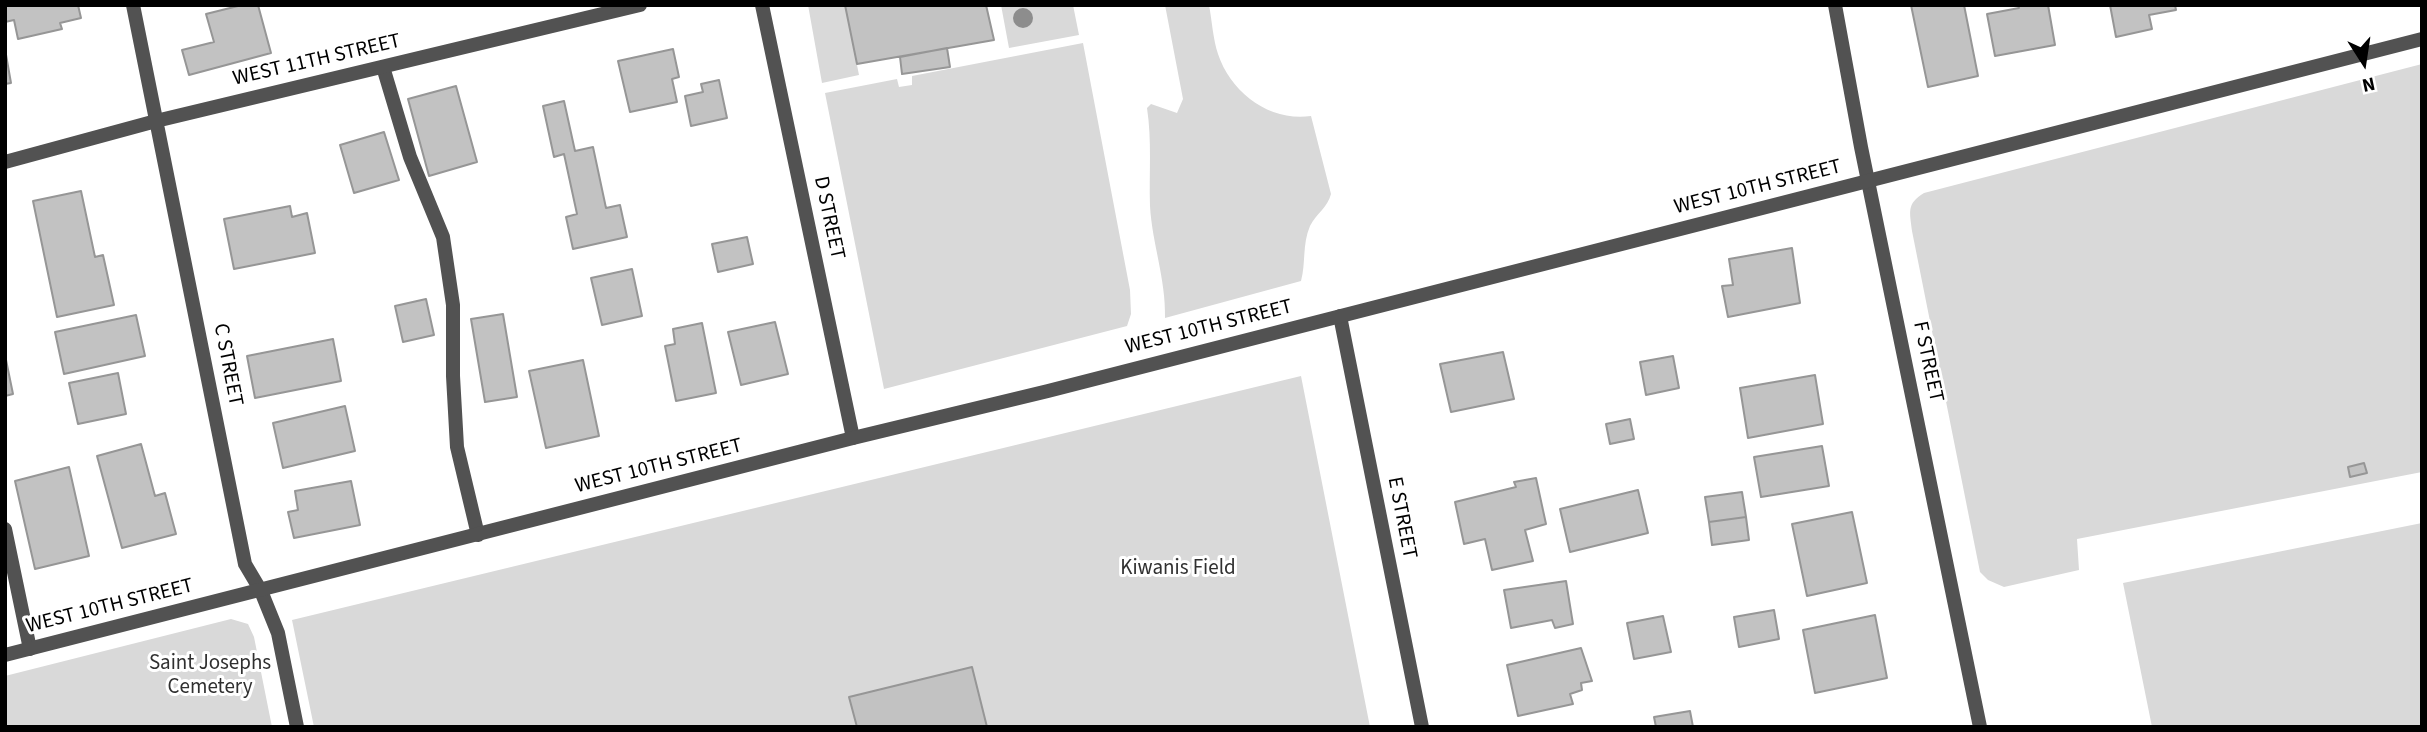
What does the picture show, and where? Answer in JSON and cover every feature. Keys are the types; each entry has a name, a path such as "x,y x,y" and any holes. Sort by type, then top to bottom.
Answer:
{"street":[{"name":"C STREET","path":"133,5 245,564 261,591 278,633 297,727"},
{"name":"WEST 11TH STREET","path":"5,162 156,121 640,5"},
{"name":"D STREET","path":"762,5 853,438"},
{"name":"F STREET","path":"1835,5 1868,181 1980,727"},
{"name":"WEST 10TH STREET","path":"5,655 2422,39"},
{"path":"383,67 410,157 443,237 453,305 457,447 478,535"},
{"name":"E STREET","path":"1340,316 1422,727"},
{"path":"5,529 30,649"}],"green space":[{"path":"808,5 845,5 859,75 822,83"},
{"path":"1001,5 1073,5 1079,35 1009,48"},
{"path":"1165,5 1209,5 1218,54 1232,81 1242,92 1254,102 1281,114 1311,116 1331,194 1310,226 1301,281 1165,318 1150,206 1147,108 1151,104 1177,113 1183,99"},
{"path":"1083,43 1130,290 1131,314 1127,326 884,389 825,93 897,79 899,87 912,85 912,76"},
{"path":"2422,64 2422,472 2077,539 2079,570 2004,587 1988,580 1980,572 1912,231 1910,209 1914,201 1924,193"},
{"name":"Kiwanis Field","path":"1301,376 1370,727 314,727 292,620"},
{"path":"2422,523 2422,727 2152,727 2123,583"},
{"name":"Saint Josephs Cemetery","path":"231,619 248,624 254,637 272,727 5,727 5,676"}],"building":[{"path":"5,5 78,5 81,18 60,23 62,29 18,39 14,20 5,22"},
{"path":"242,5 258,5 271,53 189,75 182,50 214,42 206,14"},
{"path":"845,5 986,5 994,40 857,64"},
{"path":"1911,5 1964,5 1978,76 1928,87"},
{"path":"2018,5 2048,5 2055,45 1995,56 1987,14 2019,8"},
{"path":"2110,5 2175,5 2176,10 2149,15 2152,29 2116,37"},
{"path":"947,48 950,67 902,74 900,57"},
{"path":"5,49 11,83 5,84"},
{"path":"673,49 679,77 672,79 677,102 630,112 618,61"},
{"path":"719,80 727,118 691,126 685,96 703,92 701,84"},
{"path":"456,86 477,162 429,176 408,99"},
{"path":"564,101 575,151 593,147 606,208 620,205 627,237 573,249 566,217 577,214 564,154 554,157 543,106"},
{"path":"384,132 399,180 354,193 340,145"},
{"path":"81,191 95,257 103,255 114,305 57,317 33,201"},
{"path":"290,206 292,217 307,213 315,253 234,269 224,219"},
{"path":"747,237 753,264 718,272 712,244"},
{"path":"1792,248 1800,303 1728,317 1722,286 1733,285 1729,259"},
{"path":"632,269 642,316 602,325 591,278"},
{"path":"426,299 434,335 403,342 395,306"},
{"path":"503,314 517,397 485,402 471,319"},
{"path":"136,315 145,356 64,374 55,332"},
{"path":"775,322 788,374 741,385 728,332"},
{"path":"702,323 716,393 676,401 665,346 675,344 673,329"},
{"path":"333,339 341,381 255,398 247,356"},
{"path":"1503,352 1514,399 1451,412 1440,364"},
{"path":"5,355 13,394 5,396"},
{"path":"1673,356 1679,388 1646,395 1640,362"},
{"path":"583,360 599,436 546,448 529,371"},
{"path":"118,373 126,414 78,424 69,383"},
{"path":"1815,375 1823,424 1748,438 1740,388"},
{"path":"345,406 355,451 283,468 273,423"},
{"path":"1630,419 1634,439 1610,444 1606,424"},
{"path":"141,444 155,496 165,493 176,534 122,548 97,456"},
{"path":"1822,446 1829,486 1761,497 1754,457"},
{"path":"2364,463 2367,473 2350,477 2348,467"},
{"path":"69,467 89,556 35,569 15,481"},
{"path":"1536,478 1546,524 1525,530 1533,561 1492,570 1485,539 1464,544 1455,502 1516,487 1514,482"},
{"path":"351,481 360,525 294,538 288,512 298,510 295,491"},
{"path":"1638,490 1648,533 1570,552 1560,509"},
{"path":"1742,492 1746,517 1709,522 1705,497"},
{"path":"1852,512 1867,583 1807,596 1792,524"},
{"path":"1746,517 1749,540 1712,545 1709,522"},
{"path":"1566,581 1573,624 1555,628 1552,620 1511,628 1504,590"},
{"path":"1774,610 1779,639 1739,647 1734,617"},
{"path":"1875,615 1887,678 1815,693 1803,630"},
{"path":"1663,616 1671,652 1634,659 1627,623"},
{"path":"1581,648 1592,681 1581,683 1582,690 1570,694 1573,704 1518,716 1507,665"},
{"path":"972,667 987,727 857,727 849,697"},
{"path":"1690,711 1693,727 1656,727 1654,717"}]}
